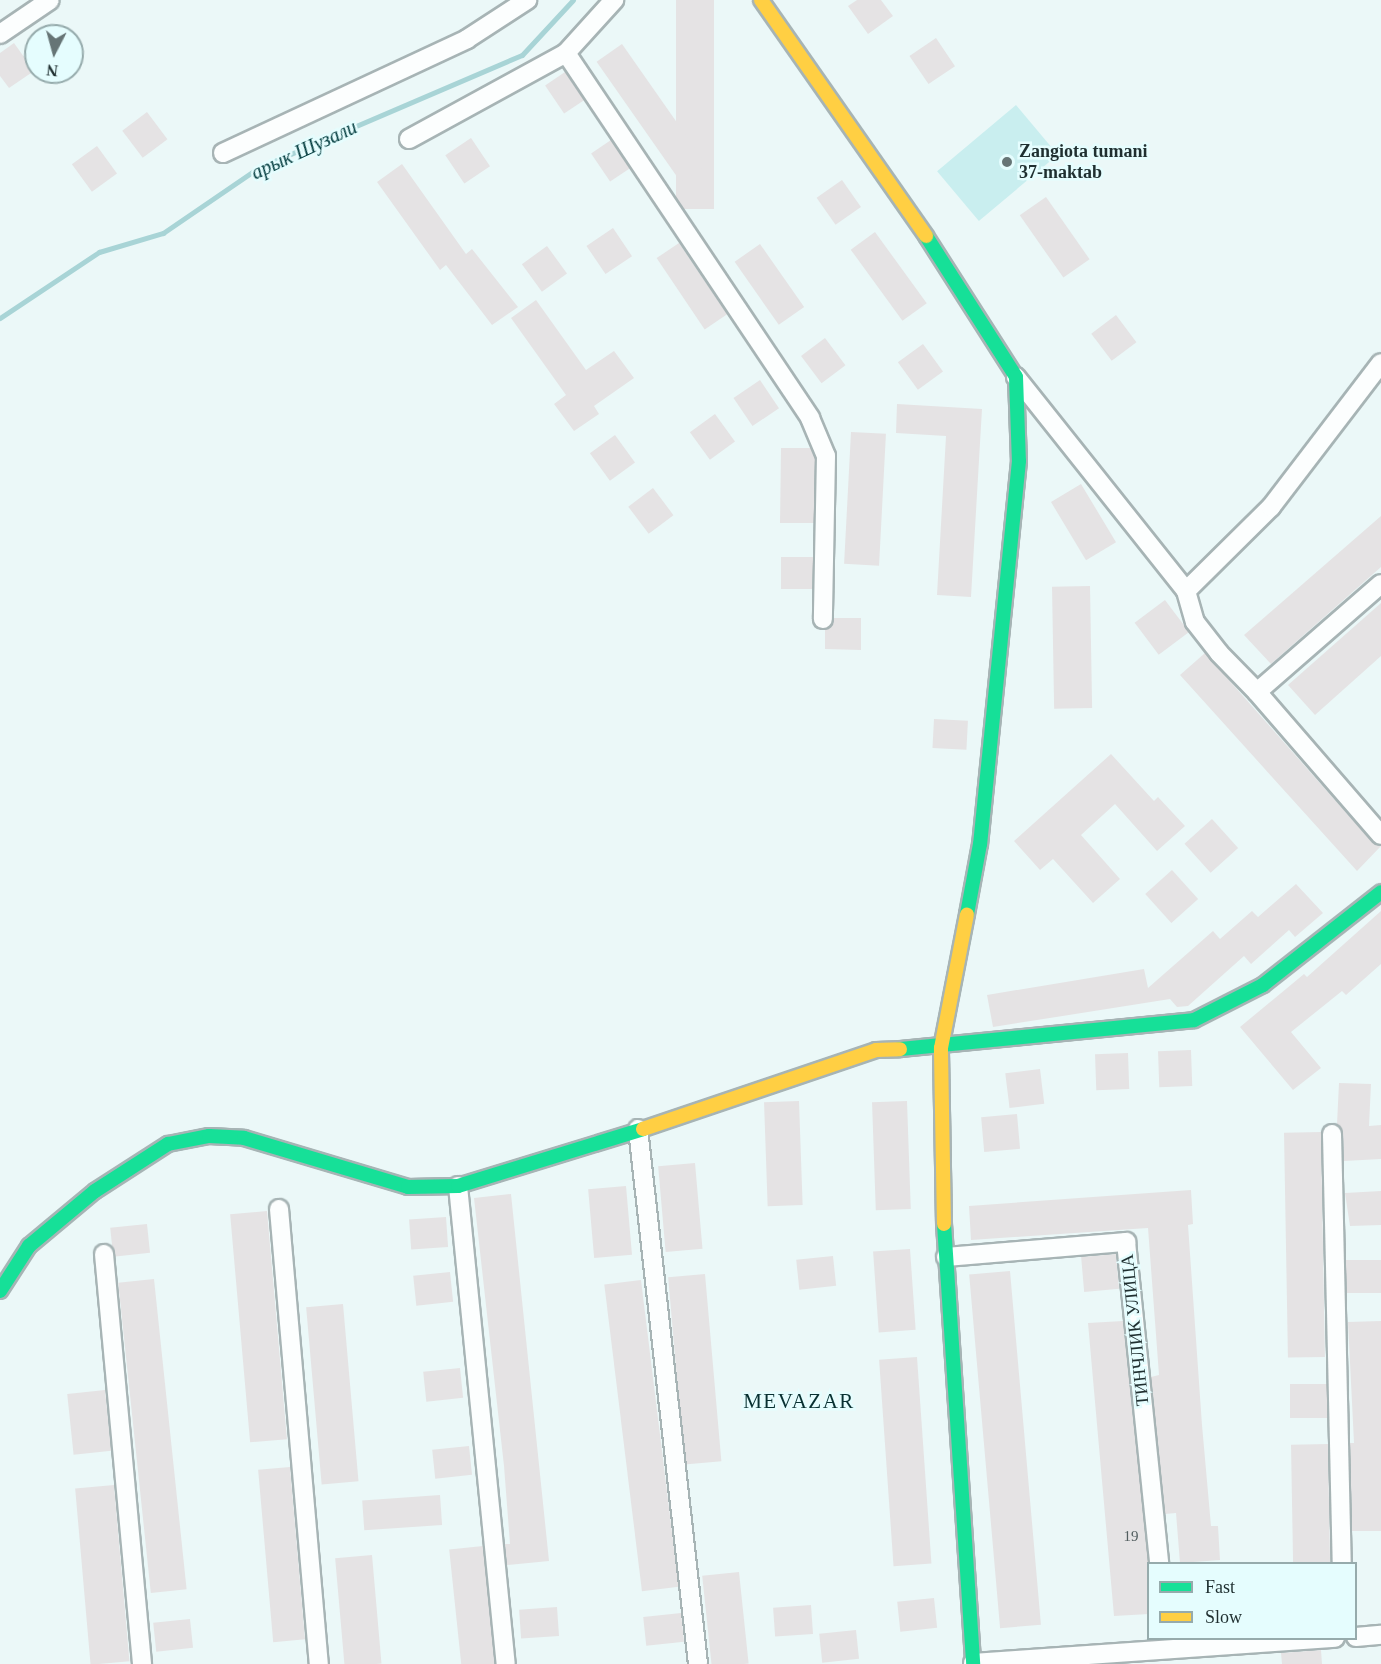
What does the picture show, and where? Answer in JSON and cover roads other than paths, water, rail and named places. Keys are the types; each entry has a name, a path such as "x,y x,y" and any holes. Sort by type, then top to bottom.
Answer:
{"main road":[{"path":"761,0 953,275 1016,377 1019,461 981,844 941,1048 946,1257 973,1664"},
{"path":"0,1291 29,1246 95,1191 168,1144 209,1136 244,1138 408,1187 458,1186 538,1164 876,1050 941,1048 1194,1020 1263,985 1381,892"}],"street":[{"path":"0,34 50,0"},
{"path":"223,153 467,39 527,0"},
{"path":"409,139 566,53 614,0"},
{"path":"566,53 810,418 826,456 823,619"},
{"path":"1186,591 1271,507 1381,363"},
{"path":"1016,377 1186,591 1195,622 1219,653 1257,692 1381,835"},
{"path":"1257,692 1381,584"},
{"path":"638,1129 698,1664"},
{"path":"1332,1134 1342,1562"},
{"path":"458,1186 506,1664"},
{"path":"279,1209 320,1664"},
{"name":"ТИНЧЛИК УЛИЦА","path":"946,1257 1126,1242 1159,1562"},
{"path":"104,1254 142,1664"},
{"path":"1357,1637 1381,1635"},
{"path":"973,1664 1309,1640"}],"waterway":[{"name":"арык Шузали","path":"0,318 99,252 163,233 258,168 522,55 573,0"}],"place":[{"name":"Zangiota tumani 37-maktab","path":"1007,162"}],"district":[{"name":"MEVAZAR","path":"799,1401"}]}
